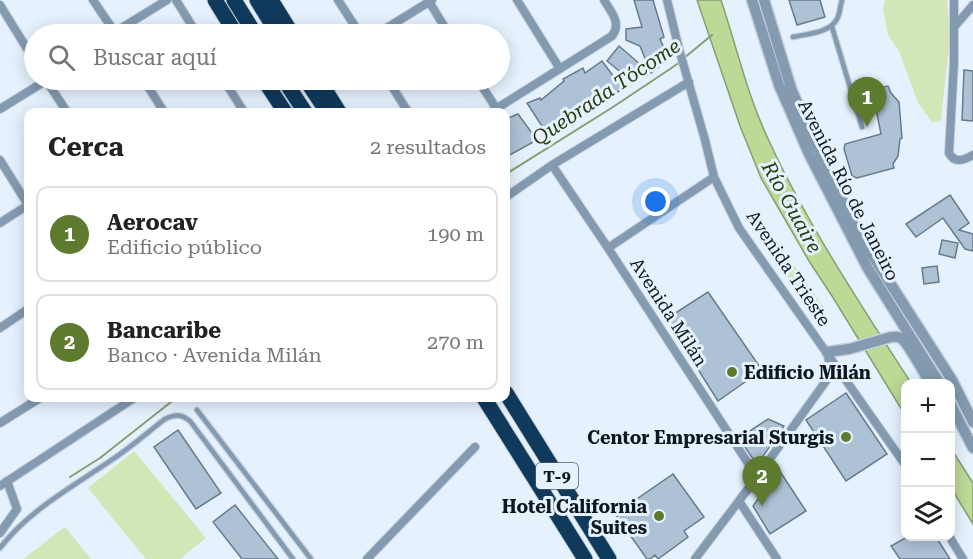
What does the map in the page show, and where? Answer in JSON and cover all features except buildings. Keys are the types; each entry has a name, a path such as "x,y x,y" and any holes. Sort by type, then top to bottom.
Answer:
{"highway":[{"path":"210,0 225,24"},
{"path":"215,0 230,24"},
{"path":"234,0 249,24"},
{"path":"257,0 272,24"},
{"path":"271,0 286,24"},
{"path":"270,90 281,108"},
{"path":"290,90 302,108"},
{"path":"313,90 324,108"},
{"path":"325,90 336,108"},
{"name":"T-9","path":"510,399 609,559"},
{"path":"477,402 520,452"},
{"name":"T-9","path":"487,402 585,559"}],"street":[{"path":"93,0 110,24"},
{"path":"130,24 167,0"},
{"path":"176,0 191,24"},
{"path":"338,0 354,24"},
{"path":"517,0 560,69"},
{"path":"496,108 612,36 616,29 616,19 604,0"},
{"name":"Avenida Trieste","path":"667,0 714,177 739,228 901,459"},
{"name":"Avenida Río de Janeiro","path":"752,0 779,85 809,154 867,267 937,379"},
{"name":"Avenida Río de Janeiro","path":"764,0 791,88 843,201 867,247 952,380 973,422"},
{"path":"954,0 955,26 949,153 958,161 970,157"},
{"path":"393,24 430,1 443,24"},
{"path":"955,26 973,4"},
{"path":"0,5 24,44"},
{"path":"510,193 688,82"},
{"path":"0,109 31,90"},
{"path":"53,90 64,108"},
{"path":"150,90 162,108"},
{"path":"230,90 242,108"},
{"path":"394,90 406,108"},
{"path":"483,90 492,108"},
{"path":"0,160 24,199"},
{"name":"Avenida Milán","path":"552,165 757,477"},
{"path":"608,248 714,177"},
{"path":"0,223 24,208"},
{"path":"0,328 24,312"},
{"path":"695,559 826,381 830,372 827,352 849,349 891,337 901,338 928,379"},
{"path":"0,423 34,402"},
{"path":"0,533 17,509 3,484 128,402"},
{"path":"955,411 973,449"},
{"path":"955,422 973,449"},
{"path":"367,559 475,447"},
{"path":"738,501 777,559"},
{"path":"952,541 963,559"}],"lane":[{"path":"793,37 832,27 837,19 842,0"},
{"path":"832,27 862,127"},
{"path":"197,410 311,559"},
{"path":"0,548 23,523 54,499 116,458 174,414 190,421 293,559"}],"shaded area":[{"path":"885,0 947,0 950,38 941,121 932,122 918,103 899,51 888,35 883,9"},
{"path":"792,262 809,285 798,292 782,269"},
{"path":"811,289 827,312 815,320 799,296"},
{"path":"134,451 206,538 180,559 146,559 88,488"},
{"path":"65,527 91,559 23,559"}],"water":[{"name":"Río Guaire","path":"697,0 721,0 755,108 785,174 836,265 908,379 901,379 901,408 809,261 761,178 740,126"},
{"path":"955,455 973,483 973,524 955,495"}],"waterway":[{"name":"Quebrada Tócome","path":"684,58 712,35"},
{"name":"Quebrada Tócome","path":"510,171 680,62"},
{"name":"Quebrada Tócome","path":"70,477 100,458 171,402"}],"place":[{"name":"Aerocav","path":"867,127"},
{"name":"Edificio Milán","path":"732,372"},
{"name":"Centor Empresarial Sturgis","path":"846,437"},
{"name":"Bancaribe","path":"762,506"},
{"name":"Hotel California Suites","path":"659,516"}]}
